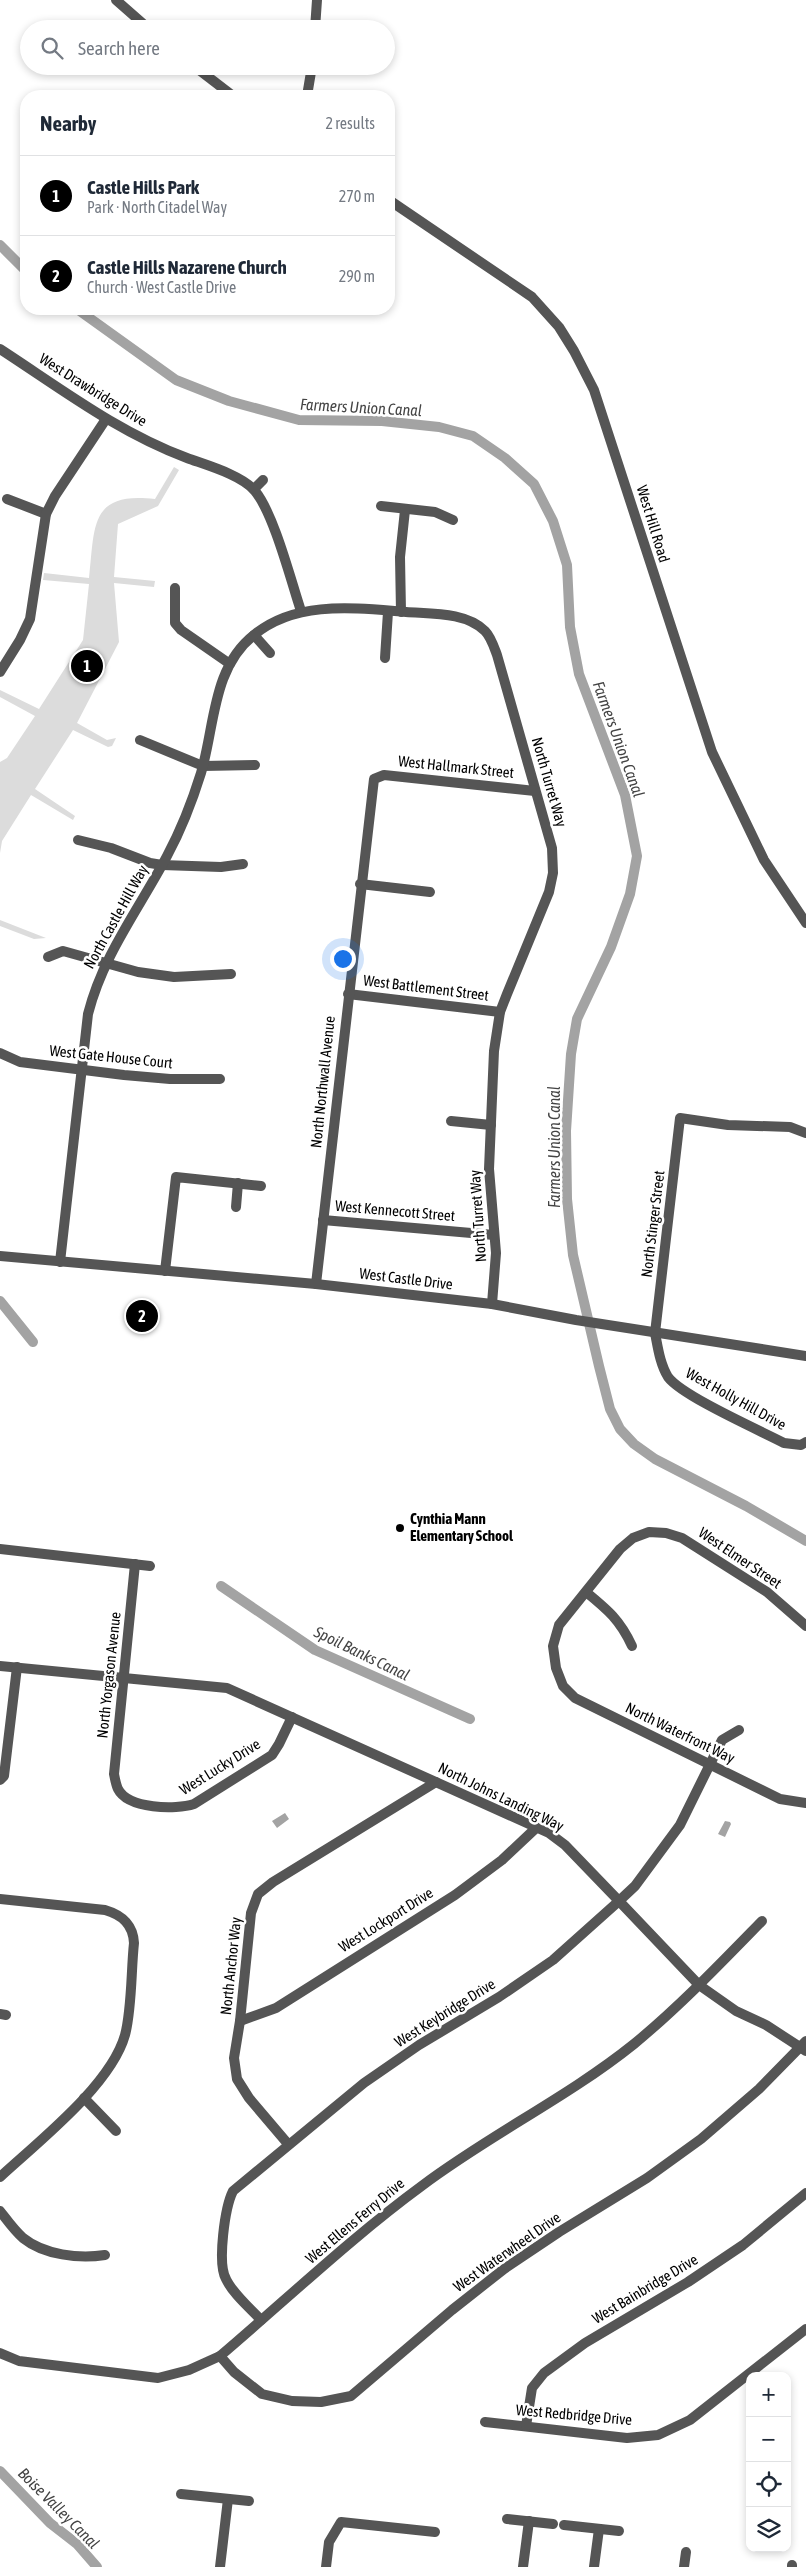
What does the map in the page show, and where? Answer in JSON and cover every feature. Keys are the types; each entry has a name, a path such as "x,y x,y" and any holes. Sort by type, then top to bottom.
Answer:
{"street":[{"path":"116,0 139,20"},
{"path":"316,20 317,0"},
{"path":"206,75 225,90"},
{"path":"309,90 311,75"},
{"name":"West Hill Road","path":"395,204 532,297 559,327 574,351 600,408 698,714 712,752 764,860 806,923"},
{"name":"West Drawbridge Drive","path":"0,349 106,419 181,456 226,472 254,489 265,507 301,611"},
{"path":"0,672 20,640 30,619 40,537 46,514 55,496 106,419"},
{"path":"254,489 263,480"},
{"path":"7,499 46,514"},
{"path":"381,506 435,512 453,520"},
{"path":"401,612 400,557 405,510"},
{"path":"175,588 175,623 181,630 230,664"},
{"name":"North Turret Way","path":"301,611 331,608 448,616 471,621 486,632 497,655 552,848 553,873 549,892 500,1012 494,1051 489,1169 496,1268 492,1304"},
{"name":"North Castle Hill Way","path":"60,1262 88,1014 94,989 105,963 162,865 184,822 203,766 218,694 230,664 254,635 276,621 301,611"},
{"path":"385,658 388,612"},
{"path":"254,635 270,653"},
{"path":"140,740 203,766 255,764"},
{"name":"West Hallmark Street","path":"374,779 384,775 536,791"},
{"name":"North Northwall Avenue","path":"316,1284 360,884 374,779"},
{"path":"78,840 111,848 150,863 162,865 221,867 243,864"},
{"path":"360,884 430,892"},
{"path":"48,957 64,952 138,972 174,977 231,974"},
{"name":"West Battlement Street","path":"348,994 500,1012"},
{"name":"West Gate House Court","path":"0,1053 20,1062 82,1068 124,1076 170,1079 220,1079"},
{"name":"North Stinger Street","path":"655,1333 680,1118 728,1125 790,1127 806,1133"},
{"path":"451,1120 490,1125"},
{"path":"165,1271 176,1177 261,1186"},
{"path":"236,1207 238,1183"},
{"name":"West Kennecott Street","path":"323,1220 494,1235"},
{"name":"West Castle Drive","path":"0,1256 316,1284 492,1304 576,1320 806,1356"},
{"name":"West Holly Hill Drive","path":"655,1333 664,1369 669,1377 683,1390 784,1443 801,1445 806,1442"},
{"name":"West Elmer Street","path":"586,1592 620,1549 633,1538 649,1532 666,1532 682,1538 767,1592 806,1626"},
{"path":"0,1549 150,1566"},
{"name":"North Yorgason Avenue","path":"118,1790 114,1774 135,1564"},
{"path":"586,1592 615,1616 623,1627 632,1646"},
{"name":"North Waterfront Way","path":"586,1592 559,1625 553,1646 556,1668 563,1686 575,1698 780,1798 806,1804"},
{"name":"North Johns Landing Way","path":"0,1666 227,1688 536,1828 565,1845 699,1985 736,2011 804,2046"},
{"path":"0,1780 4,1776 17,1667"},
{"name":"West Lucky Drive","path":"118,1790 129,1801 155,1806 181,1808 194,1804 272,1754 279,1744 292,1716"},
{"name":"West Keybridge Drive","path":"261,2320 226,2279 222,2258 228,2202 240,2184 364,2083 419,2045 499,1997 553,1960 619,1901 635,1886 676,1830 722,1740 739,1730"},
{"name":"North Anchor Way","path":"288,2144 249,2098 238,2080 234,2058 240,2021 251,1913 258,1894 273,1882 436,1782"},
{"name":"West Lockport Drive","path":"240,2021 276,2008 455,1895 502,1860 536,1828"},
{"path":"0,1899 105,1910 118,1914 128,1923 133,1934 134,1943 125,2033 117,2056 98,2084 0,2178"},
{"name":"West Ellens Ferry Drive","path":"0,2353 20,2362 158,2378 189,2370 220,2356 422,2185 476,2147 588,2078 634,2044 699,1985 762,1920"},
{"name":"West Waterwheel Drive","path":"220,2356 234,2372 262,2394 292,2401 312,2402 351,2396 504,2269 646,2178 701,2139 804,2046"},
{"path":"84,2098 116,2132"},
{"name":"West Bainbridge Drive","path":"526,2426 532,2388 544,2373 585,2343 696,2277 742,2244 806,2193"},
{"path":"0,2211 24,2238 42,2248 79,2257 105,2255"},
{"name":"West Redbridge Drive","path":"485,2422 627,2438 658,2434 690,2420 806,2329"},
{"path":"181,2494 249,2501"},
{"path":"220,2567 228,2499"},
{"path":"507,2519 553,2524"},
{"path":"523,2567 528,2521"},
{"path":"326,2567 329,2542 341,2522 435,2532"},
{"path":"564,2525 619,2531"},
{"path":"594,2567 599,2529"},
{"path":"684,2567 686,2552"}],"shaded area":[{"path":"174,467 179,470 158,506 118,524 114,577 155,581 154,587 114,583 119,642 77,723 107,740 116,738 112,746 108,747 73,730 35,789 75,816 73,820 31,795 2,841 0,853 0,762 7,758 35,716 0,697 0,690 39,709 83,640 89,584 43,580 44,573 89,578 95,528 100,516 107,507 118,501 133,498 155,499"},
{"path":"0,920 46,938 34,939 0,926"},
{"path":"285,1813 289,1819 277,1828 272,1821"},
{"path":"725,1821 731,1824 725,1837 718,1834"}],"waterway":[{"name":"Farmers Union Canal","path":"0,245 20,265"},
{"name":"Farmers Union Canal","path":"85,315 176,380 229,401 299,420 382,421 439,427 473,436 505,458 534,484 553,521 567,565 570,627 579,674 625,795 637,856 630,894 611,947 577,1019 571,1054 566,1131 567,1199 573,1255 610,1409 620,1429 634,1444 655,1459 746,1506 806,1541"},
{"path":"0,1301 33,1342"},
{"name":"Spoil Banks Canal","path":"221,1586 315,1650 470,1719"},
{"name":"Boise Valley Canal","path":"0,2471 50,2523 77,2544 97,2567"}],"place":[{"name":"Castle Hills Park","path":"87,666"},
{"name":"Castle Hills Nazarene Church","path":"142,1316"},
{"name":"Cynthia Mann Elementary School","path":"400,1528"}]}
